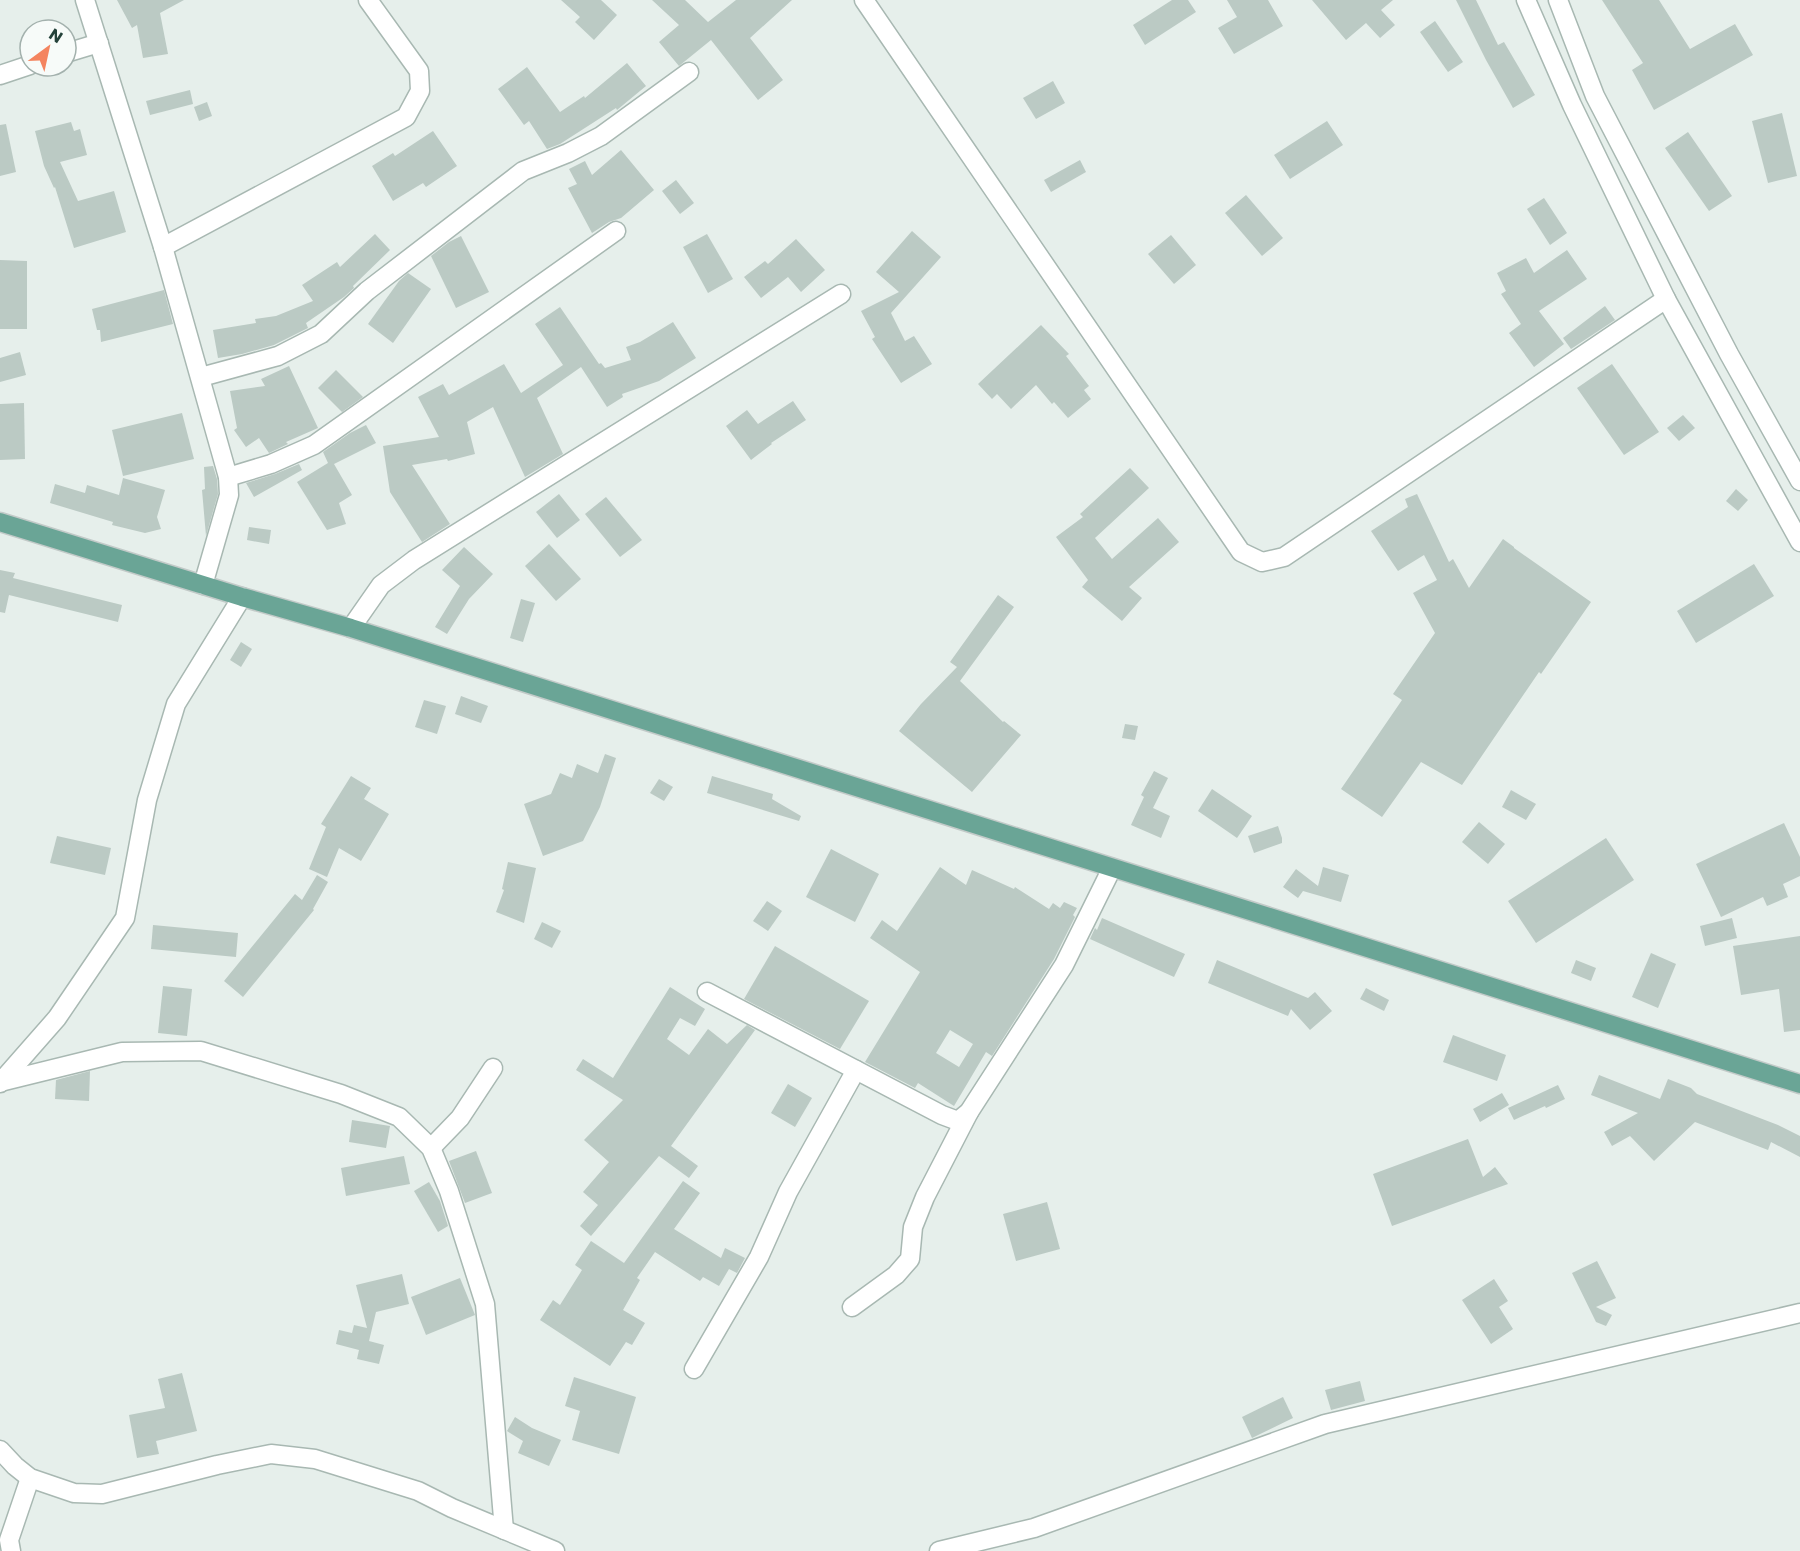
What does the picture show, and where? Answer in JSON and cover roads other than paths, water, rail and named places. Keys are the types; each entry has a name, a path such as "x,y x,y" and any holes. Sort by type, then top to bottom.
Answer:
{"main road":[{"path":"0,522 351,628 1800,1084"}],"street":[{"path":"86,0 163,247 228,477 229,495 203,585"},
{"path":"163,247 406,117 420,91 419,71 368,0"},
{"path":"864,0 1242,552 1262,562 1284,557 1666,299"},
{"path":"1526,0 1572,105 1666,299 1800,542"},
{"path":"1557,0 1595,96 1729,354 1800,481"},
{"path":"78,50 99,43"},
{"path":"0,75 18,69"},
{"path":"201,377 278,356 321,334 367,291 523,171 601,136 689,72"},
{"path":"1572,105 1595,96"},
{"path":"228,477 271,464 314,445 616,231"},
{"path":"351,628 381,585 414,560 841,294"},
{"path":"0,1082 57,1018 125,918 147,800 176,704 243,597"},
{"path":"852,1307 896,1275 910,1259 914,1227 921,1207 969,1112 1064,964 1112,868"},
{"path":"707,992 942,1115 958,1121 969,1112"},
{"path":"0,1082 122,1052 201,1051 341,1094 399,1117 431,1148 449,1191 485,1304 504,1530"},
{"path":"431,1148 460,1118 493,1068"},
{"path":"694,1369 759,1257 789,1192 856,1070"},
{"path":"939,1551 1034,1528 1325,1424 1800,1313"},
{"path":"0,1450 30,1478 74,1493 102,1494 271,1454 315,1459 418,1491 452,1509 555,1551"},
{"path":"11,1551 9,1540 30,1478"}]}
